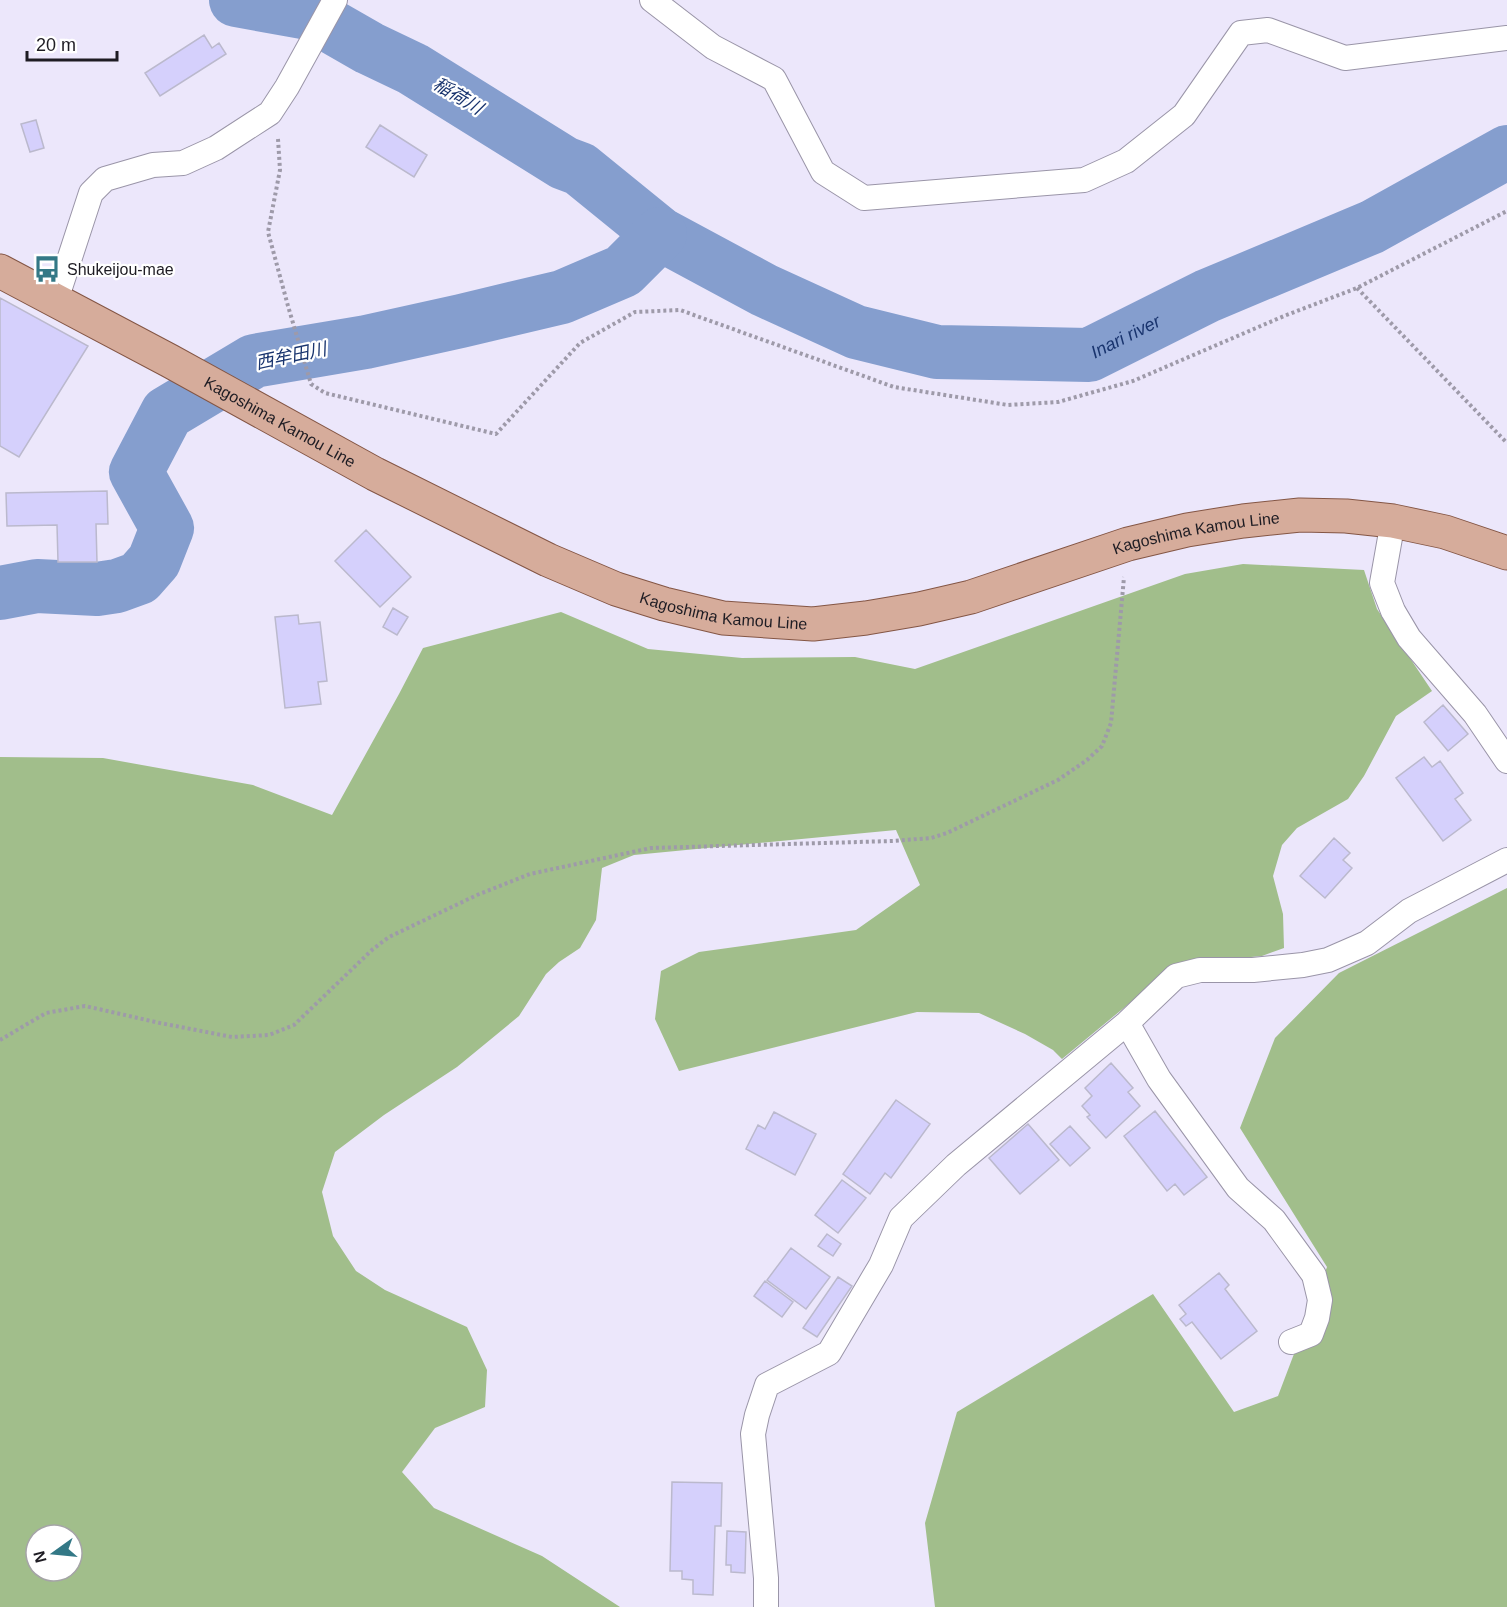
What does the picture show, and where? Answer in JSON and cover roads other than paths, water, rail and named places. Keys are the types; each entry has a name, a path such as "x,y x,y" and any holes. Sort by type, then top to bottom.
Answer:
{"main road":[{"name":"Kagoshima Kamou Line","path":"0,271 375,474 548,560 616,589 664,604 723,618 813,624 866,618 971,597 1128,544 1187,530 1300,515 1346,516 1393,521 1445,532 1507,553"}],"street":[{"path":"56,300 91,193 105,179 153,165 183,163 216,148 270,112 287,87 335,0"},
{"path":"652,0 713,47 774,79 823,172 864,198 1084,180 1126,161 1185,115 1240,33 1268,30 1345,58 1507,38"},
{"path":"1393,521 1382,583 1393,611 1409,638 1475,714 1507,761"},
{"path":"766,1607 766,1578 753,1434 767,1385 830,1353 881,1265 901,1218 956,1165 1127,1023 1176,976 1200,970 1253,970 1328,960 1367,943 1409,911 1507,860"},
{"path":"1127,1023 1158,1079 1238,1188 1274,1220 1314,1275 1320,1300 1317,1318 1311,1334 1290,1342"}],"waterway":[{"name":"Inari river","path":"236,0 308,13 369,48 413,69 564,163 580,169 660,234 764,290 856,332 937,352 1089,355 1207,296 1372,227 1507,152"},
{"name":"西牟田川","path":"0,593 37,586 97,589 117,586 139,578 154,561 167,528 136,472 167,413 254,361 366,342 562,297 623,271 660,234"}],"place":[{"name":"Shukeijou-mae","path":"47,269"}],"water label":[{"name":"稲荷川","path":"458,96"}]}
